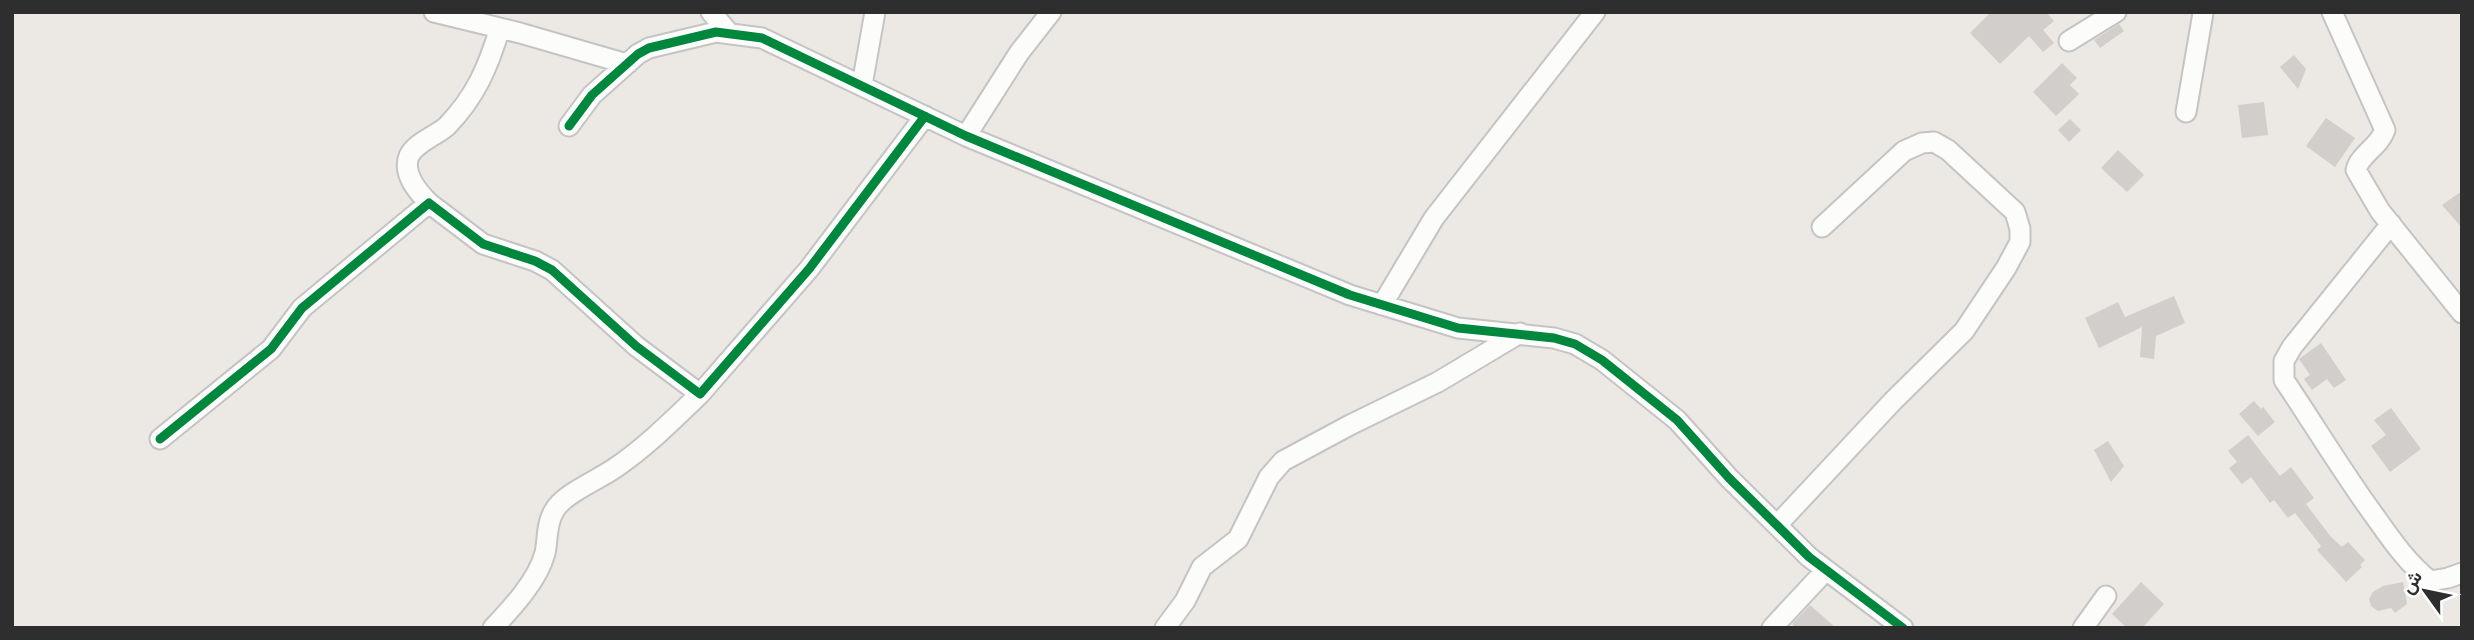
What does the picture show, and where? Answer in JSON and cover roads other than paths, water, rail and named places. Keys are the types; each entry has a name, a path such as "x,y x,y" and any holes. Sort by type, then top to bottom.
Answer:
{"street":[{"path":"434,12 627,64"},
{"path":"711,12 729,33"},
{"path":"862,85 876,12"},
{"path":"966,136 1019,53 1051,12"},
{"path":"1382,305 1434,218 1595,12"},
{"path":"2069,41 2116,12"},
{"path":"2332,12 2385,130 2381,141 2358,163 2356,170 2391,224 2462,313"},
{"path":"2186,112 2204,13"},
{"path":"500,28 482,80 467,103 444,128 418,146 409,156 407,169 416,191 483,244 535,261 552,270 636,346 700,394"},
{"path":"569,126 592,95 638,54 649,48 716,32 762,38 966,136 1350,295 1458,328 1520,333 1575,344 1602,360 1677,420 1729,478 1809,557 1903,628"},
{"path":"493,628 537,573 545,554 547,532 554,510 566,498 616,468 656,436 700,394 809,269 925,116"},
{"path":"1778,524 1893,401 1964,331 2020,242 2015,212 1948,150 1934,142 1922,143 1904,151 1822,227"},
{"path":"160,439 271,349 302,308 429,203"},
{"path":"2391,224 2292,348 2284,361 2284,380 2357,492 2416,570 2430,581 2462,573"},
{"path":"1165,628 1185,601 1202,567 1238,539 1269,477 1283,461 1438,382 1520,333"},
{"path":"1772,628 1826,570"},
{"path":"2084,628 2106,596"}]}
